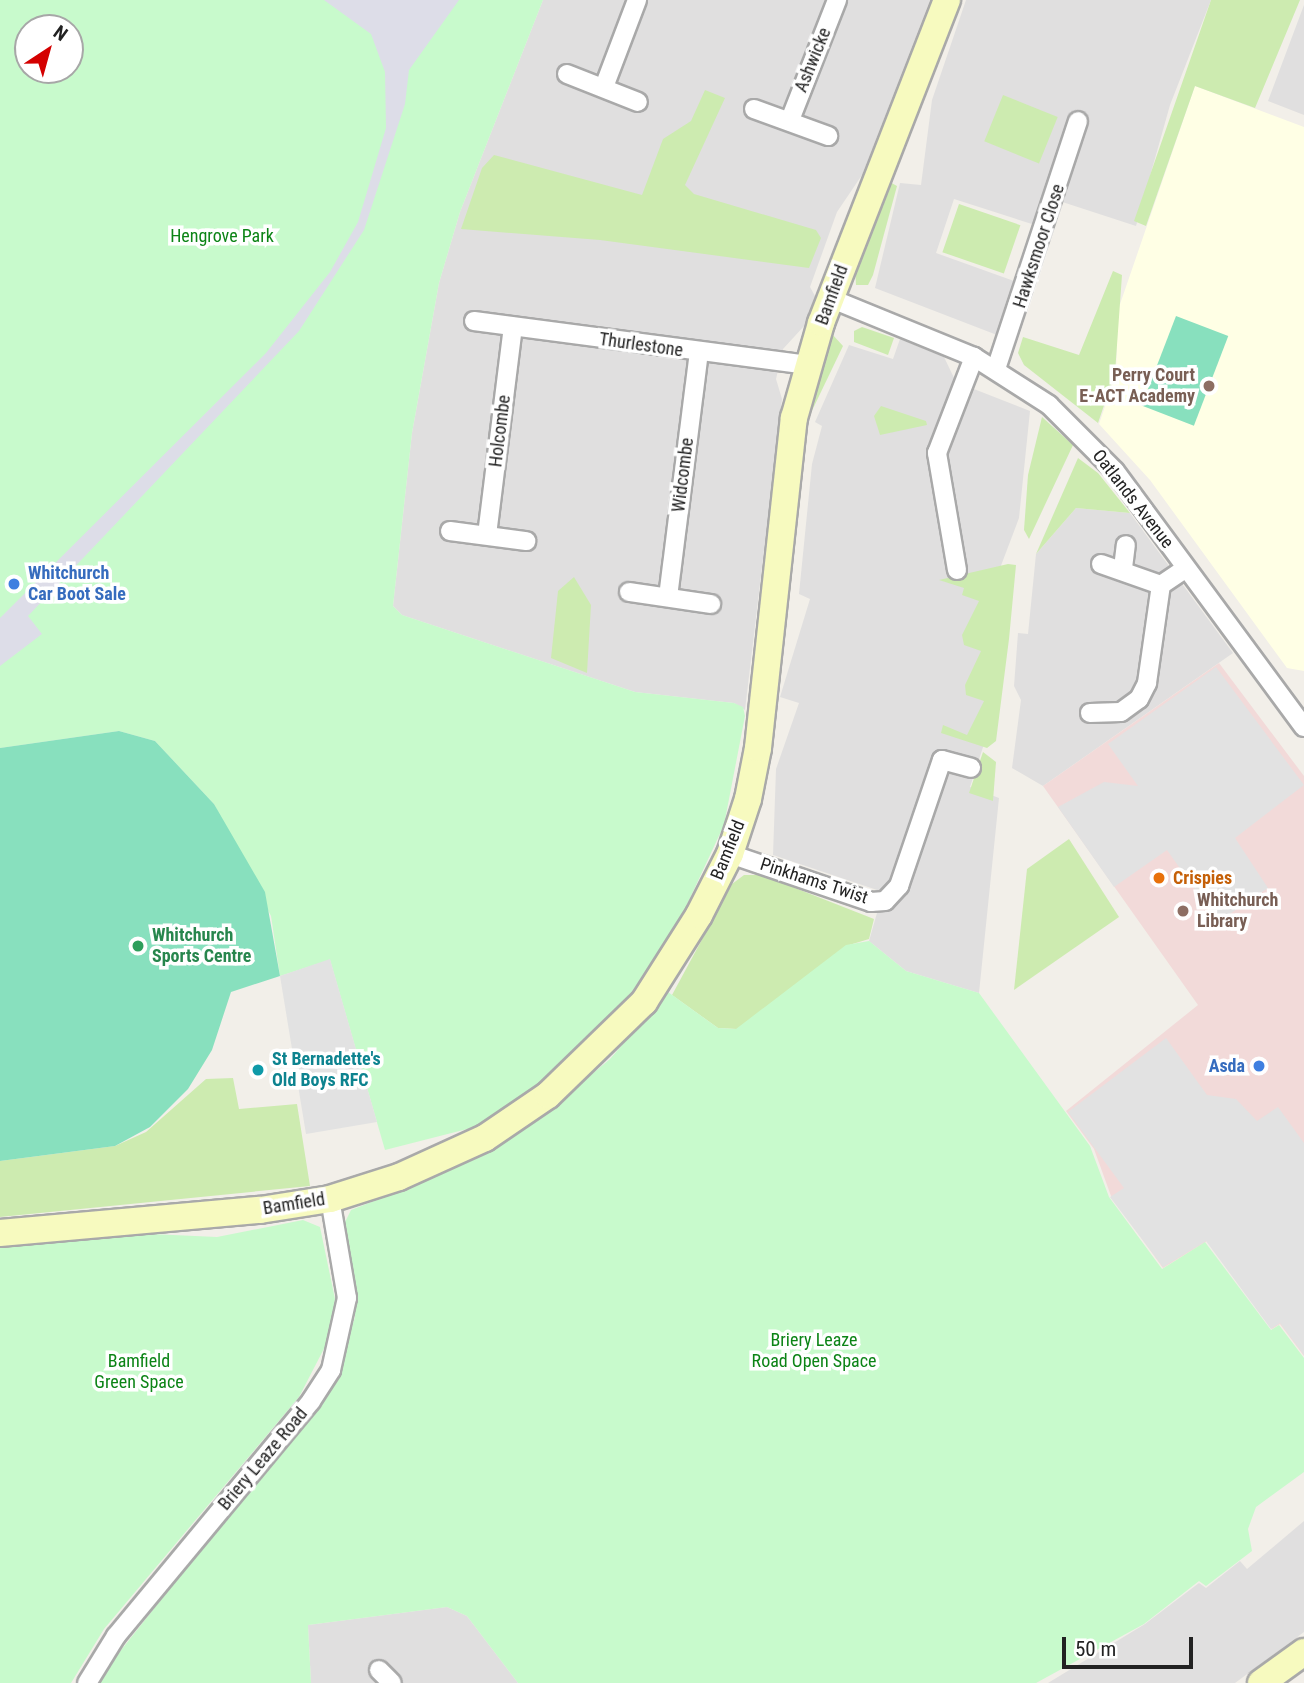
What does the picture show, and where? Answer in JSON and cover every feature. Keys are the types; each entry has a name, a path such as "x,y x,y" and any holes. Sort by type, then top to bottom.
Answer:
{"street":[{"path":"604,87 637,0"},
{"name":"Ashwicke","path":"790,120 837,0"},
{"name":"Bamfield","path":"0,1233 330,1199 399,1178 485,1138 581,1067 670,965 730,854 758,748 784,480 808,365 947,0"},
{"path":"567,74 638,102"},
{"path":"754,109 828,136"},
{"name":"Hawksmoor Close","path":"996,369 1078,121"},
{"name":"Oatlands Avenue","path":"832,299 974,357 1049,405 1088,442 1298,708 1304,727"},
{"name":"Thurlestone","path":"474,321 699,353 808,365"},
{"name":"Holcombe","path":"487,535 513,327"},
{"name":"Widcombe","path":"668,597 699,353"},
{"path":"957,570 937,453 974,357"},
{"path":"450,531 526,541"},
{"path":"1123,569 1126,545"},
{"path":"1101,564 1123,569 1161,585"},
{"path":"1090,713 1122,712 1139,699 1147,683 1161,585 1186,568"},
{"path":"629,592 711,604"},
{"name":"Pinkhams Twist","path":"730,854 871,902 885,901 900,886 942,760 971,768"},
{"name":"Briery Leaze Road","path":"87,1683 117,1636 311,1401 331,1370 347,1298 330,1199"},
{"path":"1261,1683 1302,1656"},
{"path":"379,1670 392,1683"}],"shaded area":[{"path":"324,0 459,0 409,70 405,104 364,230 299,331 28,616 42,634 0,666 0,618 266,353 330,272 358,222 386,128 385,72 371,34"},
{"path":"543,0 930,0 862,175 837,212 810,287 815,296 805,325 783,349 776,379 782,399 745,710 734,703 635,692 402,615 393,606 412,433 439,283 460,212"},
{"path":"966,0 1211,0 1170,105 1136,226 1044,196 1035,225 954,199 936,253 1014,281 997,335 875,288 900,183 921,185 932,100"},
{"path":"1304,5 1304,115 1268,101"},
{"name":"Perry Court E-ACT Academy","path":"1195,86 1304,127 1304,671 1287,668 1150,480 1099,424 1116,374 1118,310"},
{"path":"900,339 944,357 956,382 1030,411 1019,518 991,592 984,744 970,787 999,798 979,993 906,971 869,941 883,892 773,855 776,769 799,703 780,697 810,599 799,594 812,464 822,426 815,422 849,345 893,359"},
{"path":"1076,508 1130,513 1233,653 1043,786 1012,768 1021,700 1014,686 1018,633 1028,634 1036,554"},
{"path":"1219,663 1304,776 1304,1356 1280,1324 1272,1329 1207,1241 1163,1268 1111,1196 1094,1149 1066,1111 1198,1005 1043,786"},
{"path":"1216,667 1304,785 1235,838 1268,888 1218,922 1167,850 1114,887 1058,807 1104,782 1138,786 1108,744"},
{"path":"330,959 377,1122 306,1134 280,976"},
{"path":"1166,1038 1207,1095 1236,1099 1257,1121 1278,1107 1304,1143 1304,1355 1280,1323 1271,1329 1206,1241 1163,1267 1110,1197 1124,1188 1068,1112"},
{"path":"1304,1521 1304,1632 1235,1683 1048,1683 1145,1624 1199,1583 1206,1588 1240,1561 1247,1569"},
{"path":"447,1607 467,1616 518,1683 311,1683 308,1625"}],"green space":[{"name":"Hengrove Park","path":"0,0 543,0 460,212 439,283 412,433 393,606 402,615 635,692 734,703 743,707 745,716 724,825 670,941 609,1022 543,1083 479,1126 385,1150 330,960 280,976 271,916 214,804 155,741 119,731 0,748"},
{"path":"1211,0 1300,0 1255,108 1195,86 1146,226 1134,221"},
{"path":"705,90 725,98 685,185 694,194 816,230 821,238 809,268 600,240 461,229 482,168 494,155 642,195 663,139 691,121"},
{"path":"1003,95 1058,117 1039,163 984,141"},
{"path":"888,181 897,186 873,275 868,285 856,285 855,265"},
{"path":"959,204 1020,225 1004,273 942,252"},
{"path":"1113,271 1122,275 1115,373 1098,423 1024,365 1018,353 1023,337 1079,355"},
{"path":"1176,316 1228,336 1194,426 1142,406"},
{"path":"862,327 894,338 888,355 854,342 854,331"},
{"path":"832,334 843,346 806,419"},
{"path":"881,406 926,421 927,425 880,435 874,416"},
{"path":"1042,417 1073,445 1029,539 1024,530 1028,475"},
{"path":"1078,458 1098,473 1130,513 1076,508 1036,554"},
{"path":"1008,564 1016,565 1009,639 996,741 987,748 941,733 943,725 967,735 984,701 966,695 965,685 981,651 964,645 962,635 979,601 962,595 964,588 939,580"},
{"path":"574,577 591,605 587,673 551,658 558,591"},
{"name":"Whitchurch Sports Centre","path":"119,731 155,741 214,804 265,892 280,976 231,992 212,1050 188,1089 150,1127 115,1146 0,1161 0,748"},
{"path":"983,752 996,762 993,801 969,793"},
{"path":"1069,839 1119,917 1014,990 1027,869"},
{"path":"744,875 762,875 874,919 869,939 846,946 737,1029 718,1028 672,995 732,884"},
{"name":"Briery Leaze Road Open Space","path":"869,941 906,971 979,993 1090,1146 1109,1197 1162,1269 1205,1242 1271,1330 1279,1325 1304,1358 1304,1472 1256,1507 1248,1529 1252,1551 1206,1586 1199,1581 1144,1624 1036,1683 518,1683 467,1616 447,1607 308,1625 311,1683 95,1683 335,1380 355,1317 344,1224 351,1210 430,1179 531,1125 610,1059 668,992 718,1028 736,1029 846,945"},
{"path":"233,1078 239,1109 297,1104 310,1186 0,1217 0,1161 115,1146 146,1132 206,1079"},
{"name":"Bamfield Green Space","path":"303,1220 320,1227 335,1299 330,1337 299,1397 104,1629 71,1683 0,1683 0,1248 129,1233 217,1237"}],"place":[{"name":"Perry Court E-ACT Academy","path":"1209,386"},
{"name":"Whitchurch Car Boot Sale","path":"14,584"},
{"name":"Crispies","path":"1159,878"},
{"name":"Whitchurch Library","path":"1183,911"},
{"name":"Whitchurch Sports Centre","path":"138,946"},
{"name":"Asda","path":"1259,1066"},
{"name":"St Bernadette's Old Boys RFC","path":"258,1070"}]}
